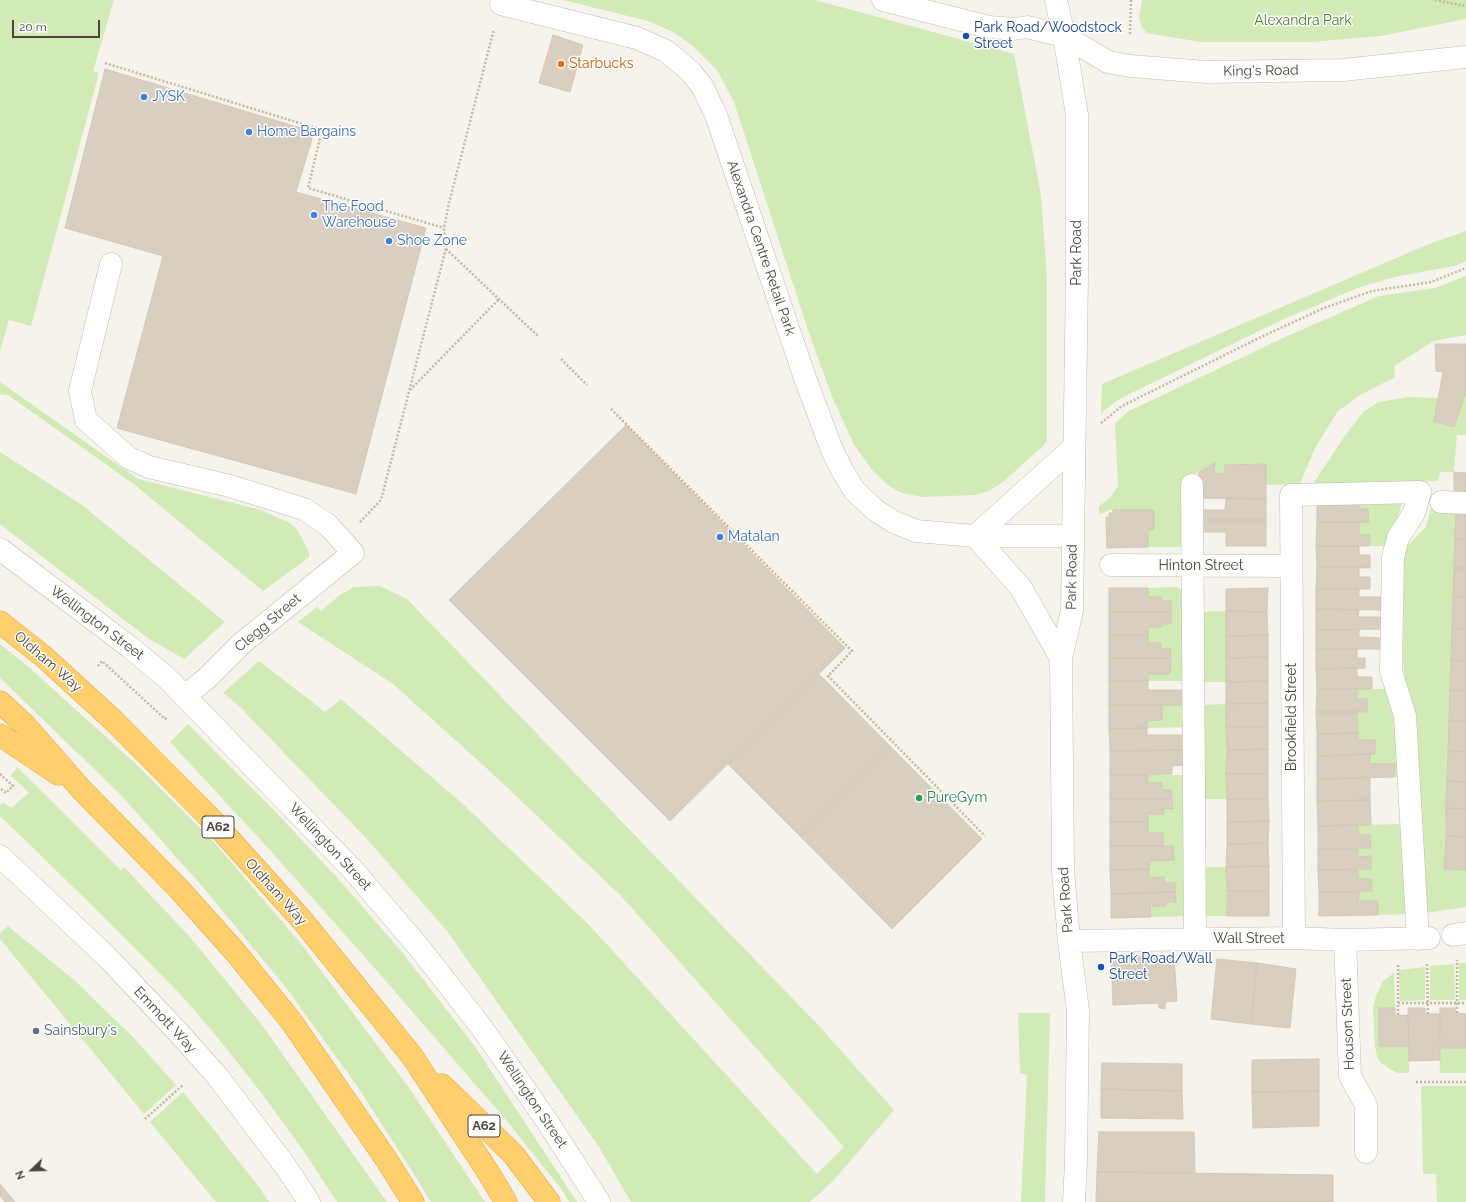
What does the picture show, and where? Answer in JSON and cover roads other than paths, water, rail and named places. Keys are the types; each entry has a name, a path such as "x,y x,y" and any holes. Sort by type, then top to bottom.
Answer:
{"highway":[{"name":"Oldham Way","path":"0,622 43,656 113,720 212,821 302,920 412,1056 506,1202"},
{"path":"0,702 25,725 81,789 179,889 237,954 291,1021 386,1159 412,1202"},
{"path":"0,735 81,789"},
{"name":"A62","path":"412,1056 513,1154 549,1202"}],"street":[{"name":"King's Road","path":"883,0 989,27 1014,29 1027,26 1064,36 1108,62 1130,66 1206,72 1343,70 1466,57"},
{"name":"Park Road","path":"1056,0 1064,36 1077,116 1077,276 1072,611 1061,658 1063,870 1069,940 1078,1012 1074,1202"},
{"name":"Alexandra Centre Retail Park","path":"498,13 637,38 666,51 690,71 702,86 716,115 805,378 832,450 854,490 875,510 894,522 916,532 975,536 1073,536"},
{"name":"Clegg Street","path":"111,264 80,391 86,420 130,458 149,467 230,486 304,509 328,525 353,553 241,644 207,678 185,696"},
{"path":"1061,658 1020,588 975,536 1074,447"},
{"path":"1192,485 1195,939"},
{"name":"Brookfield Street","path":"1294,938 1291,495 1420,492 1414,513 1398,538 1393,558 1391,671 1405,716 1425,946"},
{"path":"1441,502 1466,503"},
{"name":"Wellington Street","path":"0,549 131,648 167,678 353,870 422,951 482,1028 547,1122 599,1202"},
{"name":"Hinton Street","path":"1111,565 1291,566"},
{"name":"Emmott Way","path":"2,861 107,956 183,1038 218,1078 286,1167 309,1202"},
{"name":"Wall Street","path":"1069,940 1294,938 1425,946"},
{"name":"Houson Street","path":"1345,940 1350,1076 1366,1105 1366,1152"}],"place":[{"name":"Park Road/Woodstock Street","path":"966,36"},
{"name":"Starbucks","path":"561,64"},
{"name":"JYSK","path":"144,97"},
{"name":"Home Bargains","path":"249,132"},
{"name":"The Food Warehouse","path":"314,215"},
{"name":"Shoe Zone","path":"389,241"},
{"name":"Matalan","path":"720,537"},
{"name":"PureGym","path":"919,798"},
{"name":"Park Road/Wall Street","path":"1101,967"},
{"name":"Sainsbury's","path":"36,1031"}],"park label":[{"name":"Alexandra Park","path":"1303,21"}]}
